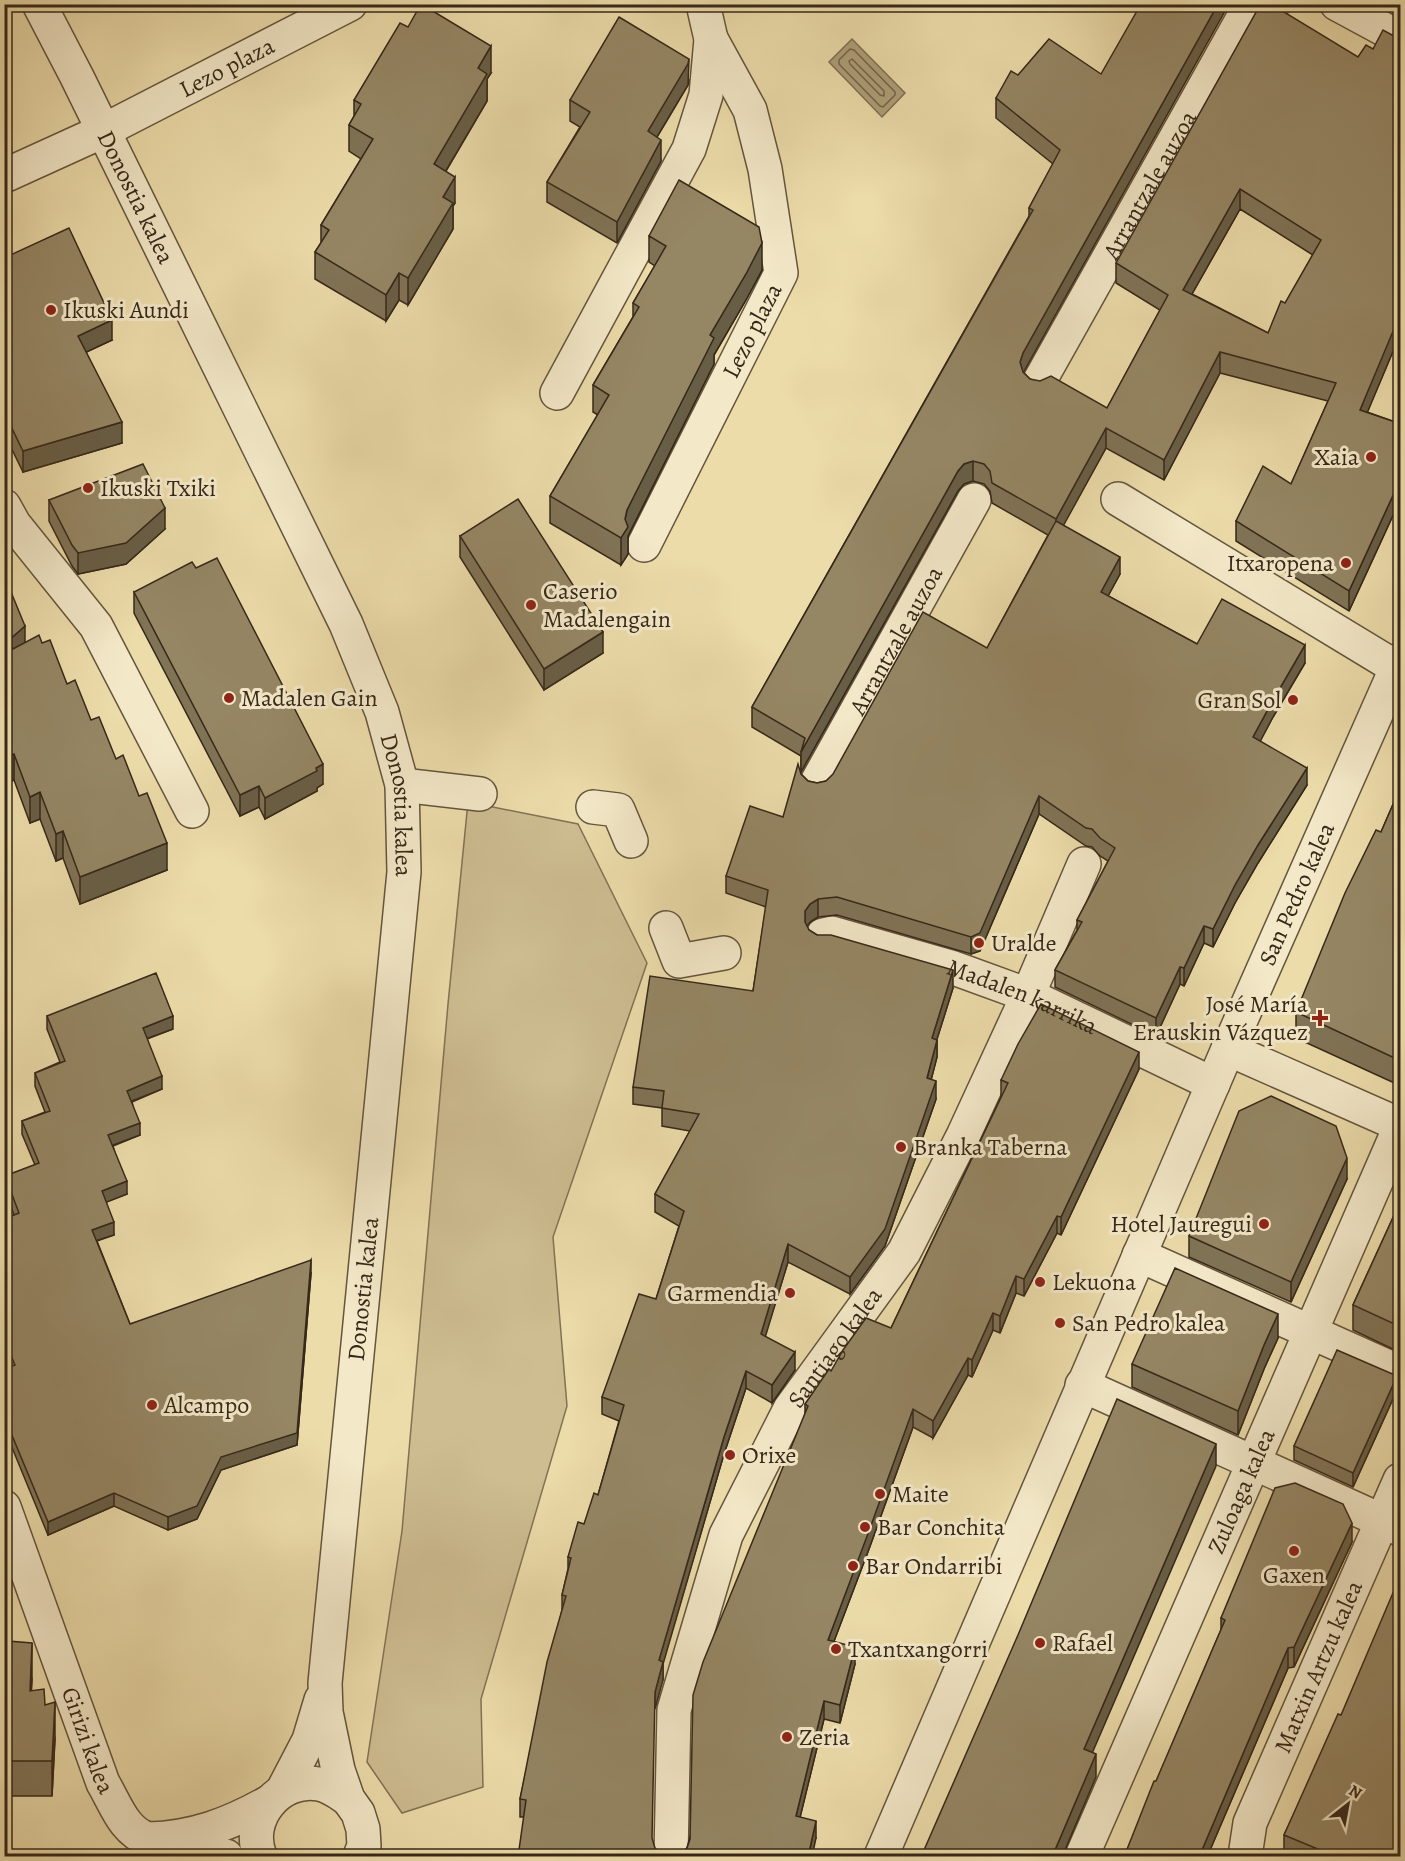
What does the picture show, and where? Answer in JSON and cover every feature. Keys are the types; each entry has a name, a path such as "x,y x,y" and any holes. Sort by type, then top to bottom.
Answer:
{"street":[{"name":"Donostia kalea","path":"39,4 346,624 382,712 402,785 404,872 325,1683 326,1712 338,1770 348,1799 358,1813 363,1829 364,1846 360,1857"},
{"name":"Lezo plaza","path":"4,176 103,131 350,4"},
{"name":"Lezo plaza","path":"644,544 781,273 765,169 750,110 711,39 703,4"},
{"name":"Arrantzale auzoa","path":"1039,382 1246,11 1273,4"},
{"path":"1337,4 1401,38"},
{"name":"Lezo plaza","path":"557,393 689,149 706,95 711,39"},
{"path":"1118,499 1399,664"},
{"name":"Arrantzale auzoa","path":"817,782 974,500"},
{"path":"4,506 14,524 96,626 192,811"},
{"name":"San Pedro kalea","path":"881,1857 1082,1385 1399,664"},
{"path":"402,785 480,794"},
{"path":"592,807 618,810 631,841"},
{"name":"Santiago kalea","path":"671,1857 674,1710 726,1535 790,1409 904,1252 963,1136 1028,995 1084,864"},
{"path":"666,928 679,961 724,953"},
{"name":"Madalen karrika","path":"822,935 832,933 951,967 1028,995 1213,1084"},
{"path":"1228,1049 1401,1126"},
{"name":"Zuloaga kalea","path":"1082,1857 1401,1126"},
{"path":"1139,1255 1401,1372"},
{"path":"1082,1385 1391,1525"},
{"name":"Matxin Artzu kalea","path":"1245,1857 1250,1823 1391,1525 1401,1480"},
{"name":"Girizi kalea","path":"4,1507 104,1783 132,1831 148,1839 205,1831 238,1819 276,1796"},
{"name":"Donostia kalea","path":"260,1857 256,1836 260,1818 276,1796 309,1740 325,1683"},
{"path":"276,1796 300,1784 319,1784 334,1789 348,1799"},
{"path":"173,1857 184,1855 226,1857"}],"shaded area":[{"path":"468,802 578,824 647,963 553,1237 567,1406 481,1699 483,1787 402,1813 367,1762 402,1531"}],"water":[{"path":"852,39 905,93 882,117 829,62"}],"building":[{"path":"421,4 491,46 478,68 487,74 434,164 455,177 443,197 453,203 408,278 399,273 386,295 315,252 329,230 321,225 373,139 349,125 361,104 354,100 400,23 408,27"},
{"path":"1141,4 1218,4 1020,362 1023,372 1030,379 1040,381 1051,376 1107,408 1168,295 1116,263 1259,7 1271,4 1358,57 1366,45 1373,49 1383,30 1392,35 1401,35 1401,307 1396,316 1399,317 1360,410 1401,424 1401,478 1349,591 1236,521 1263,466 1291,484 1336,383 1220,352 1164,460 1106,428 1056,519 992,483 990,471 984,464 973,461 964,464 801,752 805,738 752,707 1033,210 1029,208 1060,150 996,98 1011,71 1018,75 1049,39 1101,74","holes":["1240,189 1321,240 1285,303 1281,301 1268,333 1183,290"]},
{"path":"619,17 689,59 648,131 661,140 617,222 547,182 590,112 570,100"},
{"path":"679,180 759,227 762,243 710,335 714,338 627,510 625,519 628,527 621,538 550,496 609,395 593,385 639,307 633,303 666,246 649,236"},
{"path":"69,228 112,320 78,336 122,422 23,451 4,412 4,258"},
{"path":"143,464 165,508 126,543 78,553 49,500"},
{"name":"Caserio Madalengain","path":"518,499 603,632 544,669 460,536"},
{"path":"1056,521 1120,557 1101,592 1197,644 1222,599 1305,645 1253,737 1307,768 1258,845 1213,929 1204,926 1184,968 1180,967 1156,1018 1055,970 1082,922 1077,920 1115,848 1100,838 1092,829 1086,828 1039,796 980,933 971,937 837,897 818,899 810,904 805,911 805,922 809,930 817,935 831,935 953,970 932,1038 937,1040 927,1078 936,1081 885,1229 850,1277 788,1244 761,1334 795,1352 772,1385 746,1371 724,1437 659,1660 663,1662 655,1692 652,1838 655,1848 662,1855 669,1857 518,1857 526,1800 520,1799 547,1662 566,1596 562,1595 571,1558 568,1557 578,1522 584,1524 594,1493 598,1495 624,1405 602,1397 639,1294 656,1299 684,1211 655,1194 699,1114 662,1108 664,1091 633,1087 650,976 753,991 768,890 726,876 750,806 783,817 798,764 801,774 808,781 817,783 826,781 833,774 923,612 987,648"},
{"name":"Madalen Gain","path":"217,558 323,764 316,768 317,771 265,798 259,786 240,795 134,592 192,562 196,568"},
{"path":"4,575 25,626 8,641 13,649 39,635 42,643 50,640 67,684 75,680 91,720 99,717 116,759 123,755 139,796 147,793 167,843 80,877 63,831 56,834 40,792 30,797 14,754 6,757 4,753"},
{"path":"1401,786 1401,1061 1296,1012 1345,893 1376,830 1381,832"},
{"path":"156,973 173,1016 143,1028 162,1076 127,1091 140,1123 108,1135 127,1181 102,1191 114,1222 92,1230 130,1324 311,1260 297,1433 221,1457 197,1506 168,1517 114,1493 48,1522 4,1416 4,1369 15,1365 4,1338 4,1271 6,1270 4,1266 4,1219 19,1213 5,1176 39,1163 22,1121 50,1111 35,1073 65,1061 47,1016"},
{"path":"1041,1004 1139,1052 1061,1217 1057,1216 1024,1279 1016,1276 1000,1316 993,1313 972,1360 968,1358 933,1421 913,1409 828,1640 855,1647 840,1705 824,1701 796,1816 816,1821 808,1857 673,1857 687,1848 690,1839 693,1695 703,1662 808,1406 805,1404 829,1369 831,1371 866,1318 891,1328 1008,1083 1001,1080"},
{"name":"Hotel Jauregui","path":"1271,1096 1336,1126 1347,1158 1291,1282 1189,1236 1239,1111"},
{"path":"1401,1200 1401,1327 1353,1305"},
{"path":"1175,1268 1278,1314 1238,1411 1132,1364"},
{"path":"1337,1350 1397,1376 1353,1473 1294,1446"},
{"path":"1117,1399 1216,1444 1084,1749 1096,1754 1052,1857 921,1857 1018,1635"},
{"path":"1295,1483 1343,1504 1352,1523 1294,1647 1288,1648 1199,1857 1124,1857 1154,1781 1156,1781 1225,1620 1221,1618 1275,1488"},
{"path":"1401,1574 1401,1857 1337,1857 1284,1835 1338,1714 1341,1715"},
{"path":"4,1596 11,1596 8,1641 32,1643 30,1691 44,1689 45,1705 55,1702 52,1761 4,1761"}],"place":[{"name":"Ikuski Aundi","path":"51,310"},
{"name":"Xaia","path":"1371,457"},
{"name":"Ikuski Txiki","path":"88,488"},
{"name":"Itxaropena","path":"1346,563"},
{"name":"Caserio Madalengain","path":"531,605"},
{"name":"Madalen Gain","path":"229,698"},
{"name":"Gran Sol","path":"1293,700"},
{"name":"Uralde","path":"979,943"},
{"name":"José María Erauskin Vázquez","path":"1320,1018"},
{"name":"Branka Taberna","path":"901,1147"},
{"name":"Hotel Jauregui","path":"1264,1224"},
{"name":"Lekuona","path":"1040,1282"},
{"name":"Garmendia","path":"790,1293"},
{"name":"San Pedro kalea","path":"1060,1323"},
{"name":"Alcampo","path":"152,1405"},
{"name":"Orixe","path":"730,1455"},
{"name":"Maite","path":"880,1494"},
{"name":"Bar Conchita","path":"865,1527"},
{"name":"Gaxen","path":"1294,1551"},
{"name":"Bar Ondarribi","path":"853,1566"},
{"name":"Rafael","path":"1040,1643"},
{"name":"Txantxangorri","path":"836,1649"},
{"name":"Zeria","path":"787,1737"}]}
